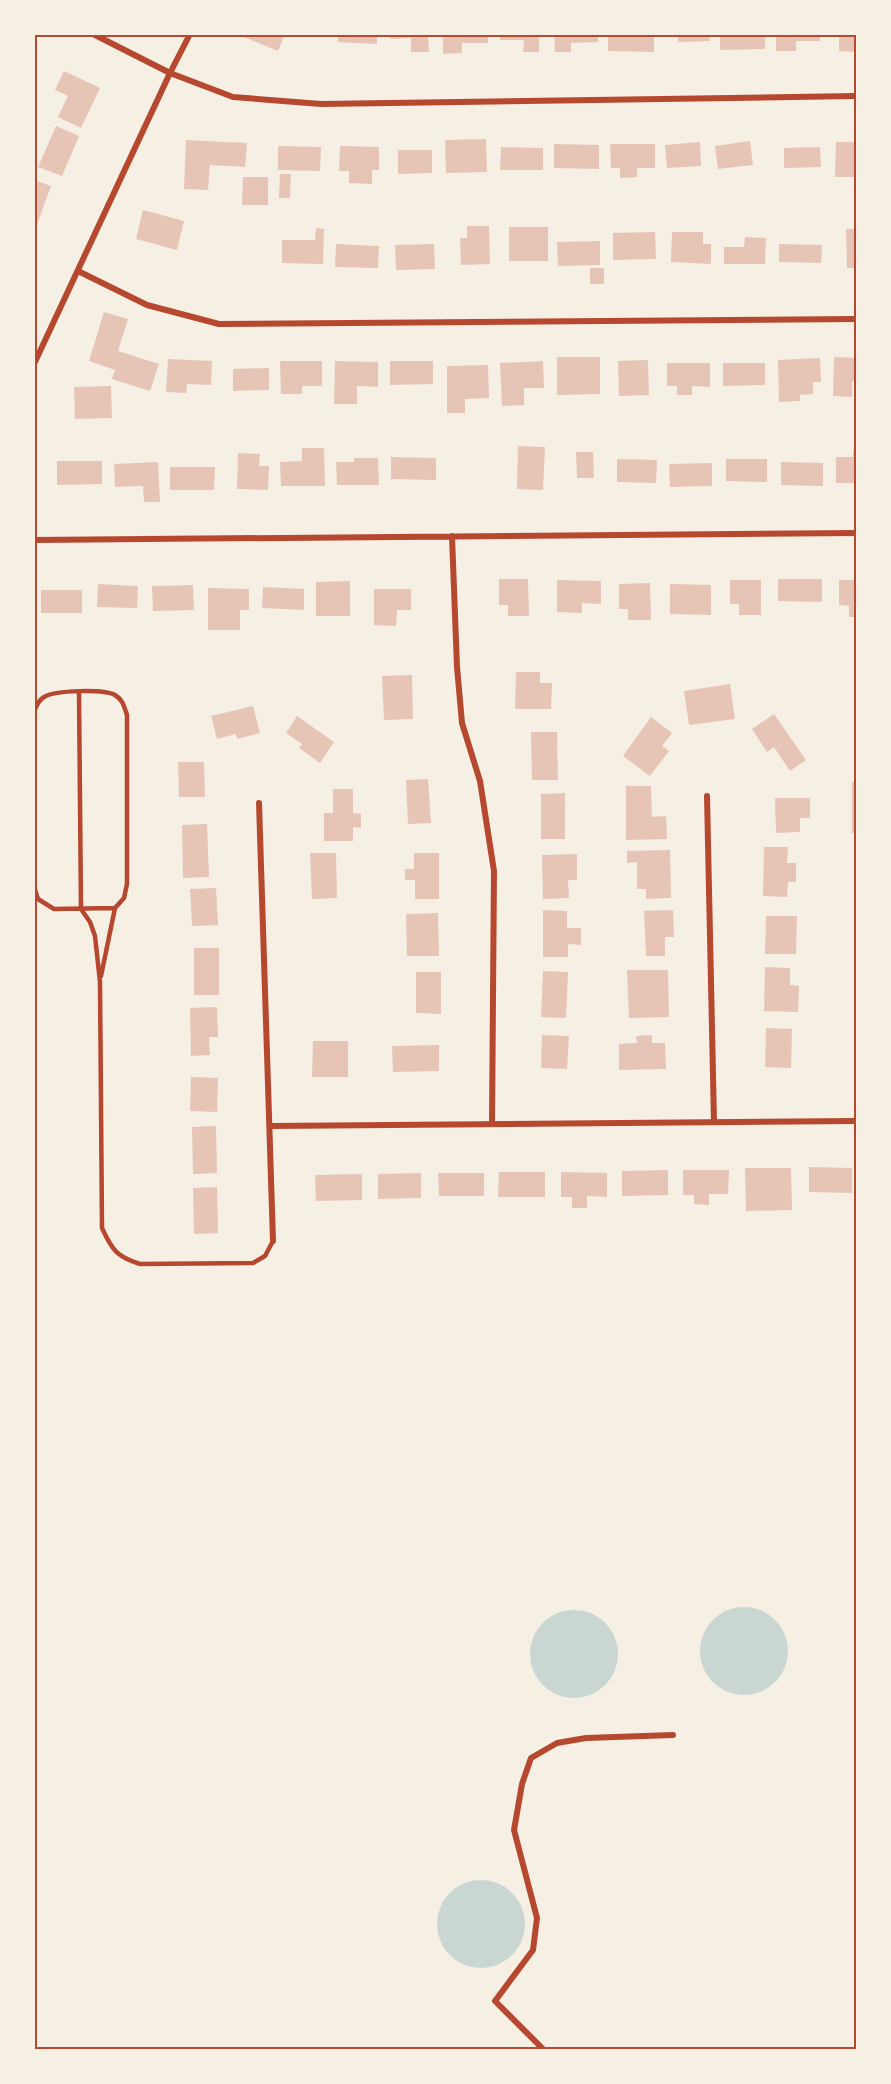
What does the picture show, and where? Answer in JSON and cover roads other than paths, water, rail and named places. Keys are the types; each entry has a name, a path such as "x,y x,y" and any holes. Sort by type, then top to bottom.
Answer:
{"street":[{"path":"93,34 170,73 233,97 321,104 856,96"},
{"path":"34,364 190,34"},
{"path":"78,271 147,305 219,324 856,319"},
{"path":"34,540 856,532"},
{"path":"452,536 457,667 462,723 480,782 494,871 492,1124"},
{"path":"707,796 714,1122"},
{"path":"259,802 273,1241"},
{"path":"270,1126 856,1121"},
{"path":"544,2049 495,2001 533,1950 537,1918 514,1830 522,1784 531,1758 557,1743 586,1738 673,1735"}],"lane":[{"path":"79,692 81,909 90,922 95,936 100,982 102,1228 110,1246 123,1259 140,1264 253,1263 266,1256 273,1241"},
{"path":"34,712 43,697 56,693 79,692 113,694 123,702 127,715 127,884 124,898 115,908 100,982"},
{"path":"34,887 38,899 54,909 115,908"}]}
